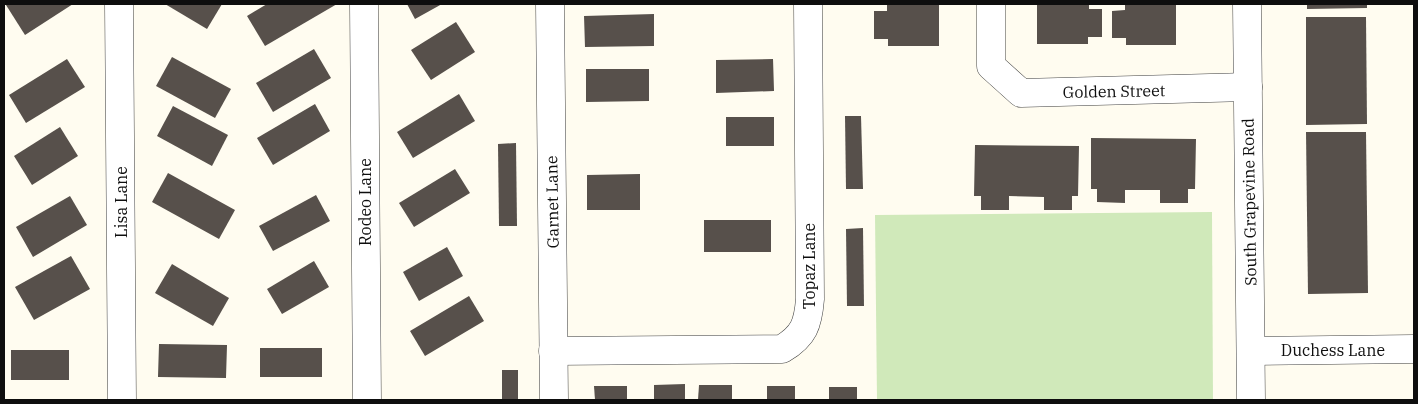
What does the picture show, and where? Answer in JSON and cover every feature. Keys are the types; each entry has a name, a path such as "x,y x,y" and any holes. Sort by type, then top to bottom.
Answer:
{"street":[{"name":"Lisa Lane","path":"119,4 122,400"},
{"name":"Rodeo Lane","path":"364,4 367,400"},
{"name":"Garnet Lane","path":"550,4 554,400"},
{"name":"Topaz Lane","path":"554,351 782,349 797,340 809,318 810,299 808,4"},
{"name":"Golden Street","path":"991,4 991,66 1021,93 1248,87"},
{"name":"South Grapevine Road","path":"1247,4 1251,400"},
{"name":"Duchess Lane","path":"1251,350 1414,349"}],"green space":[{"path":"1212,212 1213,400 877,400 875,215"}],"building":[{"path":"73,4 25,35 6,5"},
{"path":"165,4 222,4 207,29"},
{"path":"267,4 337,4 265,46 247,16"},
{"path":"407,4 442,4 415,19"},
{"path":"887,4 939,4 939,46 888,46 888,39 874,39 874,11 887,11"},
{"path":"1037,4 1089,4 1089,9 1102,9 1102,37 1088,37 1088,44 1037,44"},
{"path":"1125,4 1176,4 1176,45 1126,45 1126,38 1112,38 1112,11 1125,10"},
{"path":"1307,4 1367,4 1367,8 1307,9"},
{"path":"654,14 654,46 585,47 584,16"},
{"path":"1306,17 1366,17 1367,124 1306,125"},
{"path":"456,22 475,52 431,80 411,50"},
{"path":"314,49 331,78 273,112 256,83"},
{"path":"172,57 231,89 215,118 156,86"},
{"path":"67,59 85,87 26,123 9,95"},
{"path":"773,59 774,91 716,93 716,60"},
{"path":"586,69 649,69 649,101 586,102"},
{"path":"459,94 475,121 413,158 397,132"},
{"path":"315,104 330,131 273,165 257,138"},
{"path":"173,106 228,135 212,166 157,136"},
{"path":"845,116 861,116 863,189 846,189"},
{"path":"726,117 774,117 774,146 726,146"},
{"path":"60,127 78,156 32,185 14,156"},
{"path":"1306,132 1366,132 1368,293 1308,294"},
{"path":"1091,138 1196,139 1195,189 1188,189 1188,203 1160,203 1160,190 1125,190 1125,203 1097,202 1097,189 1091,189"},
{"path":"516,143 517,226 499,226 498,144"},
{"path":"975,145 1079,146 1078,196 1072,196 1072,210 1044,210 1044,197 1009,196 1009,210 981,210 981,196 974,196"},
{"path":"455,169 470,193 414,227 399,203"},
{"path":"168,173 235,210 219,239 152,202"},
{"path":"640,174 640,210 587,210 587,175"},
{"path":"316,195 330,221 273,251 259,226"},
{"path":"70,196 87,225 33,257 16,227"},
{"path":"704,220 771,220 771,252 704,252"},
{"path":"863,228 864,306 847,306 846,229"},
{"path":"447,247 463,276 419,301 403,272"},
{"path":"71,256 90,289 34,320 15,287"},
{"path":"314,261 329,287 282,314 267,289"},
{"path":"172,264 229,298 213,326 155,293"},
{"path":"469,296 484,321 425,356 410,331"},
{"path":"159,344 227,345 226,378 158,377"},
{"path":"260,348 322,348 322,377 260,377"},
{"path":"11,350 69,350 69,380 11,380"},
{"path":"502,370 518,370 518,400 502,400"},
{"path":"685,384 685,400 654,400 654,385"},
{"path":"699,385 732,385 732,400 698,400"},
{"path":"594,386 627,386 627,400 595,400"},
{"path":"767,386 795,386 795,400 767,400"},
{"path":"829,387 857,387 857,400 829,400"}]}
